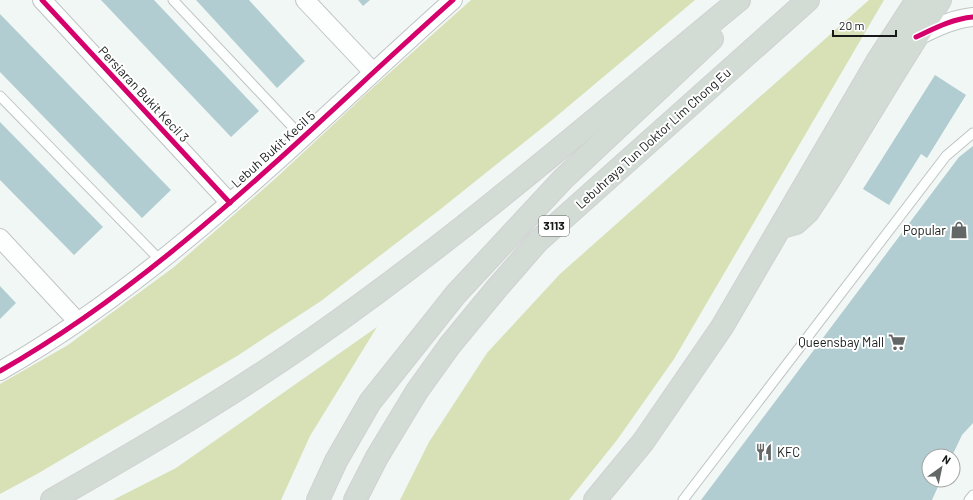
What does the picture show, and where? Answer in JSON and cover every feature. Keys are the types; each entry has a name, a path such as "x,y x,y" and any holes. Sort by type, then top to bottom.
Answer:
{"highway":[{"path":"52,500 216,403 314,338 414,265 473,219 739,0"},
{"name":"3113","path":"318,500 336,461 370,402 456,294 563,179 754,0"},
{"name":"Lebuhraya Tun Doktor Lim Chong Eu","path":"355,500 377,457 416,391 450,345 538,241 808,0"},
{"path":"595,500 643,442 722,327 782,227 878,60 917,0"},
{"path":"782,227 796,223 808,212 827,184 940,0"}],"street":[{"name":"Persiaran Bukit Kecil 3","path":"42,0 230,203"},
{"path":"306,0 373,72"},
{"name":"Lebuh Bukit Kecil 5","path":"0,371 78,322 160,260 230,203 373,72 444,3"},
{"path":"916,37 946,23 973,16"},
{"path":"0,238 78,322"}],"lane":[{"path":"173,0 302,138"},
{"path":"0,96 160,260"},
{"path":"683,500 946,156 973,133"},
{"path":"969,500 973,495"}],"green space":[{"path":"471,0 695,0 552,120 442,208 321,301 237,356 37,474 0,494 0,384 68,345 174,267 276,178 367,93"},
{"path":"869,0 884,0 674,359 617,440 569,500 400,500 429,442 487,353 560,274"},
{"path":"377,327 310,436 281,500 113,500 176,468"}],"building":[{"path":"101,0 154,0 259,111 231,137"},
{"path":"196,0 249,0 305,61 277,88"},
{"path":"358,0 370,0 363,6"},
{"path":"0,14 171,190 142,218 0,72"},
{"path":"935,75 966,95 927,158 921,154 889,205 863,189"},
{"path":"0,122 103,227 74,255 0,180"},
{"name":"Queensbay Mall","path":"973,146 973,423 962,435 956,448 921,448 921,488 937,488 932,500 701,500 959,157"},
{"path":"0,286 16,303 0,319"}],"cycle path":[{"path":"42,0 230,203"},
{"path":"0,371 62,333 122,291 180,245 236,198 453,0"},
{"path":"916,37 951,22 973,17"}],"place":[{"name":"Popular","path":"959,230"},
{"name":"Queensbay Mall","path":"897,342"},
{"name":"KFC","path":"764,452"}]}
